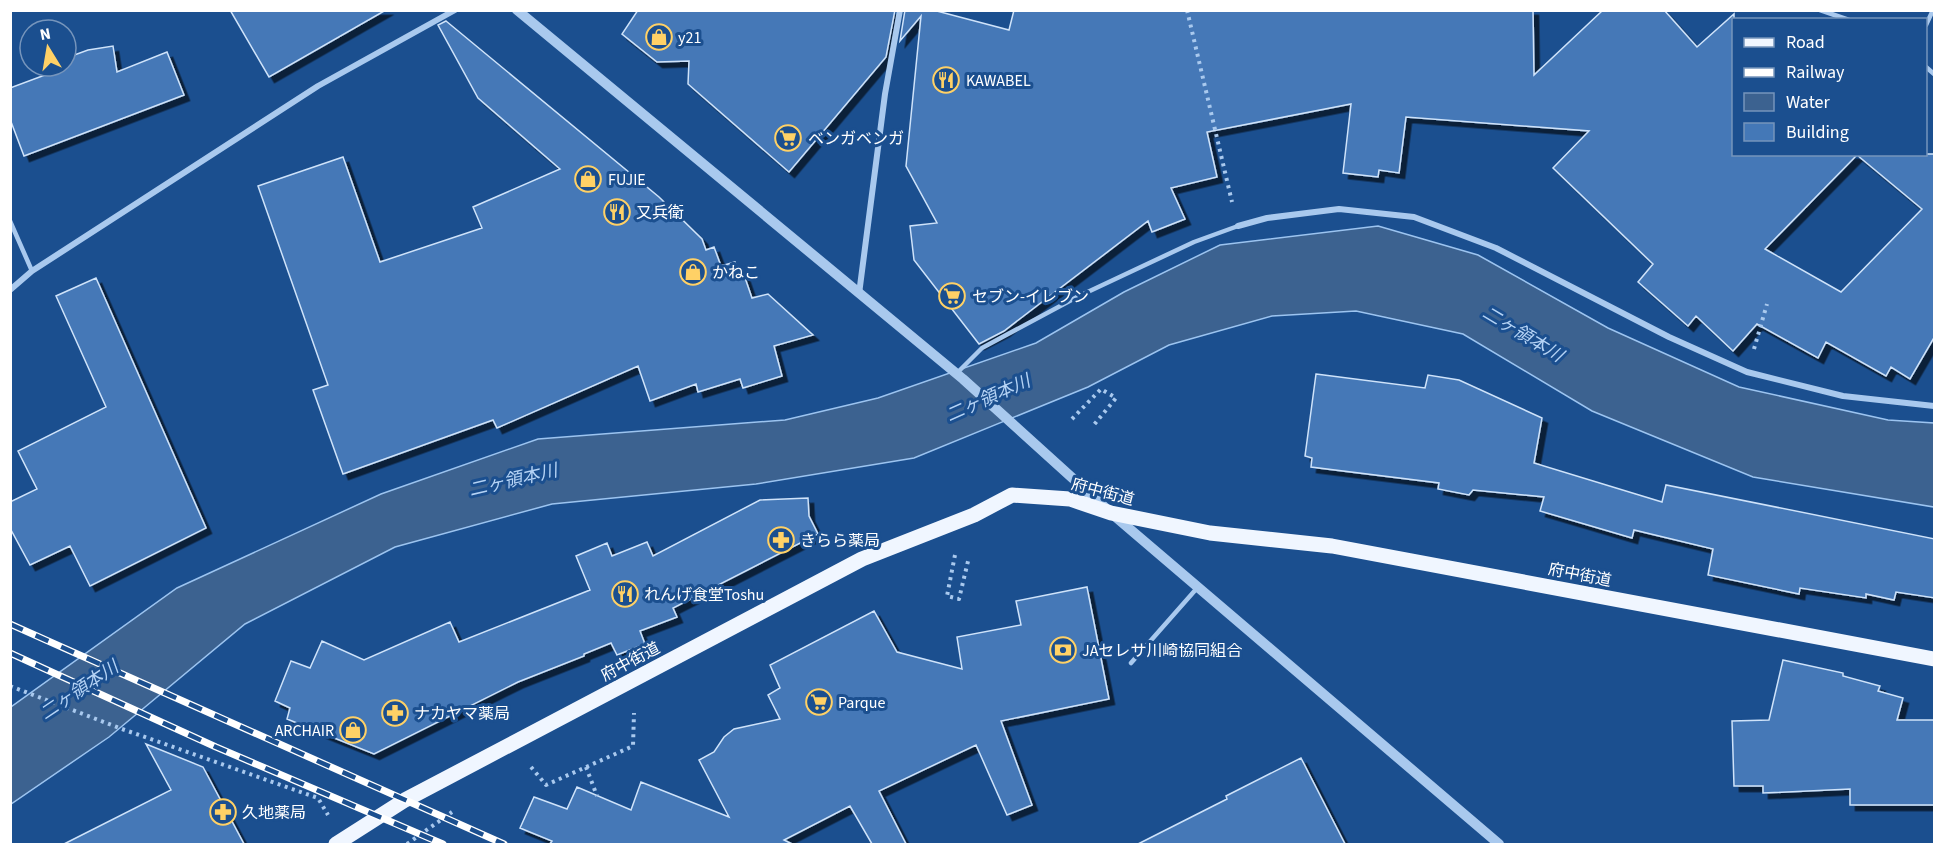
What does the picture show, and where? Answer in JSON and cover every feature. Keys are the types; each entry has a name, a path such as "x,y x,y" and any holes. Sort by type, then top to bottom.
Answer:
{"main road":[{"name":"府中街道","path":"339,843 405,800 862,559 974,515 1012,495 1070,499 1110,513 1210,533 1332,546 1935,659"}],"street":[{"path":"10,290 32,271 318,86 455,10"},
{"path":"517,10 959,376 988,405 1036,444 1110,513 1499,844"},
{"path":"859,294 885,94 900,10"},
{"path":"1238,226 1268,218 1339,209 1414,218 1496,248 1669,337 1747,372 1843,396 1935,406"}],"lane":[{"path":"1820,10 1843,18"},
{"path":"10,221 32,271"},
{"path":"959,376 982,348 1077,297 1194,242 1238,226"},
{"path":"1131,663 1198,587"}],"path":[{"path":"1187,10 1238,226"},
{"path":"1747,372 1767,304"},
{"path":"1072,419 1101,389 1116,398 1093,426"},
{"path":"956,555 947,596 959,599 969,557"},
{"path":"10,686 122,729 318,798 339,843"},
{"path":"526,762 546,785 633,746 634,706"},
{"path":"586,767 597,796"},
{"path":"407,844 456,810"}],"water":[{"name":"二ヶ領本川","path":"1378,226 1478,255 1608,328 1739,387 1888,420 1934,423 1934,507 1753,477 1592,411 1463,334 1356,311 1272,316 1169,345 1088,387 914,458 756,484 552,504 395,547 245,624 109,737 11,804 11,707 177,588 381,494 538,439 785,420 878,398 1036,343 1124,292 1220,245"}],"building":[{"path":"230,10 386,10 269,77"},
{"path":"638,10 895,10 886,57 789,172 688,84 689,61 657,62 622,34"},
{"path":"905,10 933,10 1009,30 1014,10 1533,10 1534,75 1602,11 1664,10 1697,47 1734,14 1732,18 1732,156 1856,156 1765,249 1841,292 1922,209 1858,156 1935,154 1935,336 1910,379 1891,367 1886,376 1826,342 1818,358 1757,324 1733,351 1696,316 1688,326 1638,282 1653,264 1553,168 1589,131 1406,117 1399,173 1379,170 1378,177 1343,173 1351,104 1207,132 1217,177 1171,188 1185,219 1152,232 1148,221 1004,331 979,344 914,260 910,226 937,223 906,166 921,16 900,41"},
{"path":"446,21 659,197 702,239 706,250 714,247 721,266 735,262 738,271 742,269 752,298 768,294 813,335 774,346 782,376 743,388 740,379 698,392 696,384 650,401 638,366 497,428 493,420 343,474 313,390 328,385 258,186 343,157 380,262 482,228 473,207 560,169 478,98 438,25"},
{"path":"113,46 117,72 167,52 184,95 24,156 10,119 10,88 37,78 78,78 78,54"},
{"path":"96,278 206,528 90,586 70,546 30,565 10,528 10,502 37,489 18,451 106,407 56,296"},
{"path":"1316,374 1425,388 1428,375 1459,380 1542,418 1534,463 1662,502 1666,485 1935,539 1935,598 1896,592 1894,600 1866,594 1866,598 1800,588 1799,594 1708,575 1713,549 1634,530 1632,538 1540,511 1544,497 1473,490 1469,495 1438,489 1439,483 1311,467 1312,458 1305,456"},
{"path":"808,498 809,516 818,534 673,608 677,617 640,631 645,644 617,655 611,643 518,682 374,754 287,719 290,708 275,701 291,661 310,668 322,641 364,660 450,622 459,642 590,590 576,556 607,543 612,556 647,542 653,556 760,500"},
{"path":"1087,587 1109,699 1001,721 1032,805 1007,815 976,745 879,791 906,844 872,844 850,806 784,840 792,844 550,844 552,841 520,828 534,797 567,809 577,787 631,810 641,782 729,817 699,760 714,752 724,737 734,729 780,719 768,695 780,688 770,665 874,611 897,652 962,669 957,637 1021,625 1016,601"},
{"path":"1783,660 1843,673 1843,676 1880,686 1878,691 1903,698 1897,720 1935,720 1935,805 1850,805 1850,789 1763,793 1763,786 1734,786 1732,721 1769,720"},
{"path":"146,744 203,767 244,844 64,844 171,790"},
{"path":"1301,758 1345,844 1138,844 1227,799 1226,796"}],"railway":[{"path":"10,624 504,844"},
{"path":"10,653 216,747 443,844"}],"place":[{"name":"y21","path":"659,37"},
{"name":"KAWABEL","path":"946,80"},
{"name":"ベンガベンガ","path":"788,138"},
{"name":"FUJIE","path":"588,179"},
{"name":"又兵衛","path":"617,212"},
{"name":"かねこ","path":"693,272"},
{"name":"セブン-イレブン","path":"952,296"},
{"name":"きらら薬局","path":"781,540"},
{"name":"れんげ食堂Toshu","path":"625,594"},
{"name":"JAセレサ川崎協同組合","path":"1063,650"},
{"name":"Parque","path":"819,702"},
{"name":"ナカヤマ薬局","path":"395,713"},
{"name":"ARCHAIR","path":"353,730"},
{"name":"久地薬局","path":"223,812"}]}
